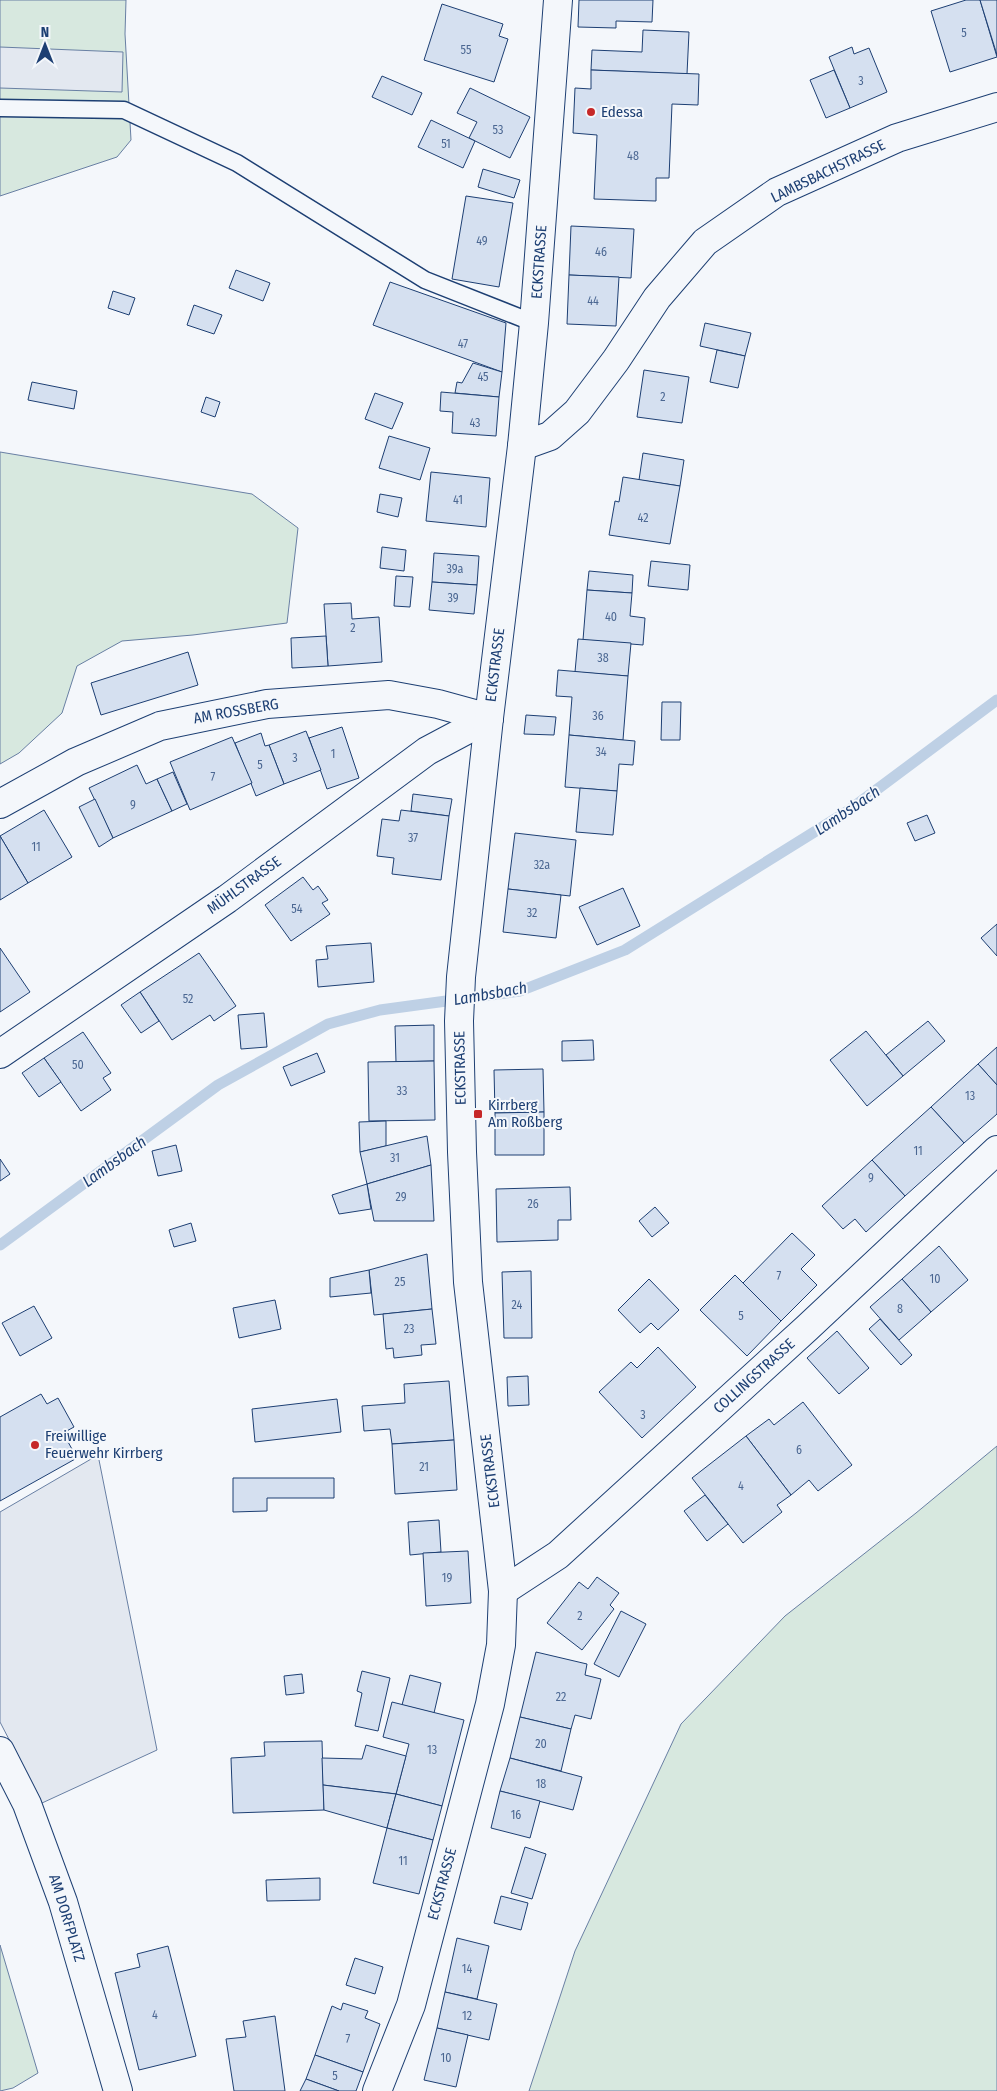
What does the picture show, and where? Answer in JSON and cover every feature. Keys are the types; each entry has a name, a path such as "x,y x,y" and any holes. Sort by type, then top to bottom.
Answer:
{"street":[{"name":"ECKSTRASSE","path":"377,2091 410,2005 490,1704 501,1645 503,1591 468,1282 462,1152 459,1021 461,977 489,718 522,446 534,323 558,0"},
{"name":"LAMBSBACHSTRASSE","path":"522,446 550,436 577,412 616,360 657,298 705,242 777,192 896,138 997,107"},
{"name":"AM ROSSBERG","path":"0,804 76,762 160,726 267,704 389,695 438,704 489,718"},
{"name":"MÜHLSTRASSE","path":"0,1054 227,898 427,751 489,718"},
{"name":"COLLINGSTRASSE","path":"503,1591 558,1555 997,1150"},
{"name":"AM DORFPLATZ","path":"0,1751 27,1804 60,1893 118,2091"}],"lane":[{"path":"0,108 124,110 236,163 425,280 534,323"}],"shaded area":[{"path":"0,0 126,0 125,34 131,140 117,157 0,196"},
{"path":"0,47 123,52 122,92 0,88"},
{"path":"0,452 252,494 298,528 287,623 193,635 122,641 77,666 62,713 19,753 0,764"},
{"path":"997,1446 997,2091 529,2091 575,1951 681,1724 785,1616 916,1513"},
{"path":"98,1455 157,1750 42,1803 0,1722 0,1512"},
{"path":"0,1945 38,2073 13,2088 0,2091"}],"building":[{"path":"579,0 653,0 652,22 616,21 616,28 578,27"},
{"path":"966,0 980,0 997,57 950,72 931,11"},
{"path":"980,0 997,0 997,55"},
{"path":"442,4 503,24 499,36 508,39 494,82 424,60"},
{"path":"643,30 689,32 687,74 591,70 592,50 642,52"},
{"path":"852,47 854,54 869,48 887,92 850,108 829,57"},
{"path":"591,70 699,74 698,105 672,104 669,178 656,178 656,201 594,199 597,135 573,133 575,88 591,89"},
{"path":"834,70 850,108 826,118 810,80"},
{"path":"382,76 422,93 412,115 372,97"},
{"path":"470,88 530,117 510,158 469,138 477,122 457,113"},
{"path":"431,120 475,141 463,168 418,147"},
{"path":"483,169 520,180 514,198 478,187"},
{"path":"466,196 513,203 499,287 452,279"},
{"path":"571,226 634,229 631,278 569,275"},
{"path":"236,270 270,283 263,301 229,288"},
{"path":"569,275 619,277 616,326 567,324"},
{"path":"390,282 506,323 502,372 373,325"},
{"path":"113,291 135,298 129,315 108,308"},
{"path":"194,305 222,315 214,334 187,325"},
{"path":"705,323 751,333 745,356 700,346"},
{"path":"717,350 745,356 738,388 710,382"},
{"path":"473,363 502,372 499,397 455,393 457,382 462,383"},
{"path":"644,370 689,377 682,423 637,417"},
{"path":"32,382 77,391 74,409 28,400"},
{"path":"441,392 499,397 496,436 452,433 453,412 440,411"},
{"path":"375,393 403,403 392,429 365,419"},
{"path":"206,397 220,402 215,417 201,412"},
{"path":"389,436 430,448 420,480 379,468"},
{"path":"643,453 684,460 680,486 639,480"},
{"path":"431,472 490,478 486,527 426,521"},
{"path":"623,477 680,486 670,544 609,535 615,501 619,502"},
{"path":"380,494 402,498 398,517 377,512"},
{"path":"382,547 406,550 404,571 380,568"},
{"path":"434,553 479,556 477,585 432,582"},
{"path":"651,561 690,565 688,590 648,586"},
{"path":"589,571 633,575 632,593 587,590"},
{"path":"396,576 413,577 410,607 394,606"},
{"path":"432,582 477,585 474,614 429,610"},
{"path":"587,590 632,593 630,616 645,618 643,645 583,640"},
{"path":"351,603 352,619 379,617 382,662 328,666 324,604"},
{"path":"326,636 328,666 292,668 291,638"},
{"path":"578,639 631,643 628,676 575,672"},
{"path":"188,652 198,685 101,715 91,683"},
{"path":"558,670 628,676 623,740 569,735 572,697 556,696"},
{"path":"662,702 681,702 680,740 661,740"},
{"path":"526,715 556,717 554,735 524,734"},
{"path":"342,727 359,778 327,789 309,738"},
{"path":"306,731 321,770 284,784 269,745"},
{"path":"261,733 265,746 269,745 284,784 256,796 235,743"},
{"path":"569,735 635,741 633,765 619,764 617,791 565,787"},
{"path":"232,737 252,783 190,810 170,762"},
{"path":"137,765 146,784 157,779 172,811 113,838 89,788"},
{"path":"173,772 187,804 172,811 157,779"},
{"path":"580,788 617,791 613,835 576,832"},
{"path":"413,794 452,799 449,816 411,811"},
{"path":"95,799 113,838 99,847 79,807"},
{"path":"44,810 72,857 28,883 0,836"},
{"path":"401,810 449,816 441,880 392,874 394,858 377,856 382,819 399,821"},
{"path":"927,815 935,833 915,841 907,823"},
{"path":"515,833 576,840 570,896 508,889"},
{"path":"0,836 28,883 0,900"},
{"path":"303,877 313,890 318,886 328,900 322,903 330,914 291,941 265,905"},
{"path":"623,888 640,926 597,945 579,907"},
{"path":"508,889 561,895 556,938 503,932"},
{"path":"997,924 997,956 981,938"},
{"path":"371,943 374,982 318,987 316,960 328,959 326,946"},
{"path":"0,948 30,992 0,1012"},
{"path":"199,953 236,1006 214,1021 210,1015 172,1040 140,992"},
{"path":"140,992 159,1021 141,1033 121,1005"},
{"path":"264,1013 267,1047 241,1049 238,1015"},
{"path":"928,1021 945,1041 903,1076 886,1055"},
{"path":"434,1025 434,1061 396,1062 395,1026"},
{"path":"866,1031 903,1076 867,1106 830,1060"},
{"path":"83,1032 111,1073 103,1078 111,1090 81,1111 44,1058"},
{"path":"593,1040 594,1060 562,1061 562,1041"},
{"path":"997,1047 997,1085 978,1064"},
{"path":"317,1053 325,1072 291,1086 283,1067"},
{"path":"44,1058 61,1082 39,1097 22,1073"},
{"path":"434,1061 435,1120 369,1121 368,1062"},
{"path":"978,1064 997,1085 997,1114 964,1143 931,1107"},
{"path":"543,1069 544,1112 495,1113 494,1070"},
{"path":"931,1107 964,1143 905,1196 872,1160"},
{"path":"544,1112 544,1155 495,1155 495,1113"},
{"path":"386,1121 386,1146 360,1152 359,1122"},
{"path":"427,1136 431,1165 367,1184 360,1152"},
{"path":"176,1145 182,1171 158,1176 152,1151"},
{"path":"0,1159 10,1174 0,1181"},
{"path":"872,1160 905,1196 866,1232 855,1219 843,1229 822,1206"},
{"path":"431,1165 434,1221 374,1221 367,1184"},
{"path":"367,1184 371,1209 339,1214 332,1195"},
{"path":"570,1187 571,1220 558,1220 558,1240 497,1242 496,1189"},
{"path":"655,1207 669,1223 652,1237 639,1221"},
{"path":"191,1223 196,1241 174,1247 169,1230"},
{"path":"792,1233 815,1255 801,1269 817,1285 781,1321 743,1283"},
{"path":"939,1246 968,1280 931,1312 902,1279"},
{"path":"427,1254 432,1309 374,1315 369,1270"},
{"path":"369,1270 371,1293 330,1297 330,1278"},
{"path":"531,1271 532,1338 504,1338 502,1272"},
{"path":"735,1275 781,1321 747,1356 700,1310"},
{"path":"649,1279 679,1310 658,1330 651,1323 640,1333 618,1310"},
{"path":"902,1279 931,1312 899,1340 870,1307"},
{"path":"275,1300 281,1329 239,1338 233,1308"},
{"path":"34,1306 52,1338 20,1356 2,1323"},
{"path":"432,1309 436,1344 421,1345 422,1355 394,1358 393,1348 386,1349 383,1314"},
{"path":"880,1319 912,1355 901,1365 869,1329"},
{"path":"837,1331 869,1368 839,1394 807,1358"},
{"path":"658,1347 696,1387 642,1438 599,1392 631,1362 637,1368"},
{"path":"528,1376 529,1405 508,1406 507,1377"},
{"path":"449,1381 454,1440 392,1444 390,1429 364,1431 362,1406 405,1403 404,1384"},
{"name":"Freiwillige Feuerwehr Kirrberg","path":"41,1394 47,1404 58,1398 74,1427 63,1433 77,1458 0,1501 0,1417"},
{"path":"337,1399 341,1432 255,1442 252,1409"},
{"path":"803,1402 852,1465 818,1491 809,1480 791,1495 746,1436 769,1419 774,1425"},
{"path":"746,1436 791,1495 777,1505 782,1512 743,1543 692,1478"},
{"path":"454,1440 457,1490 395,1494 392,1444"},
{"path":"233,1478 334,1478 334,1498 267,1498 267,1511 233,1512"},
{"path":"705,1495 728,1524 707,1541 684,1511"},
{"path":"439,1520 441,1552 410,1555 408,1522"},
{"path":"468,1551 471,1603 426,1606 423,1553"},
{"path":"597,1577 619,1593 610,1605 614,1609 582,1650 547,1623 579,1582 588,1589"},
{"path":"621,1611 646,1624 619,1677 594,1664"},
{"path":"536,1652 587,1664 585,1675 601,1679 591,1719 575,1715 571,1729 520,1717"},
{"path":"362,1671 390,1678 378,1731 355,1726 362,1693 357,1691"},
{"path":"302,1674 304,1693 286,1695 284,1676"},
{"path":"410,1675 441,1683 434,1713 402,1705"},
{"path":"392,1702 464,1720 442,1806 396,1794 409,1744 383,1737"},
{"path":"520,1717 571,1729 561,1771 510,1758"},
{"path":"322,1741 324,1810 233,1813 231,1758 265,1756 264,1742"},
{"path":"366,1745 406,1756 396,1794 323,1785 322,1758 362,1759"},
{"path":"510,1758 582,1777 573,1810 500,1791"},
{"path":"323,1785 396,1794 387,1828 324,1810"},
{"path":"500,1791 540,1801 530,1838 491,1828"},
{"path":"396,1794 442,1806 433,1840 387,1828"},
{"path":"387,1828 433,1840 419,1894 373,1883"},
{"path":"525,1847 546,1854 532,1899 511,1893"},
{"path":"320,1878 320,1900 267,1901 266,1880"},
{"path":"501,1896 528,1903 521,1930 494,1923"},
{"path":"457,1938 489,1946 477,1999 445,1992"},
{"path":"168,1946 196,2056 139,2070 115,1973 140,1967 137,1954"},
{"path":"355,1958 383,1967 375,1994 346,1985"},
{"path":"445,1992 497,2004 489,2040 437,2028"},
{"path":"343,2003 368,2011 365,2018 380,2024 363,2072 315,2055 332,2006 341,2010"},
{"path":"275,2016 285,2091 234,2091 226,2039 246,2037 243,2021"},
{"path":"437,2028 468,2035 456,2087 424,2080"},
{"path":"315,2055 363,2072 356,2091 339,2091 306,2079"},
{"path":"306,2079 339,2091 300,2091"}],"waterway":[{"name":"Lambsbach","path":"0,1245 218,1085 328,1024 380,1010 520,991 625,950 848,811 997,700"}],"place":[{"name":"Edessa","path":"591,112"},
{"name":"Kirrberg Am Roßberg","path":"478,1114"},
{"name":"Freiwillige Feuerwehr Kirrberg","path":"35,1445"}]}
